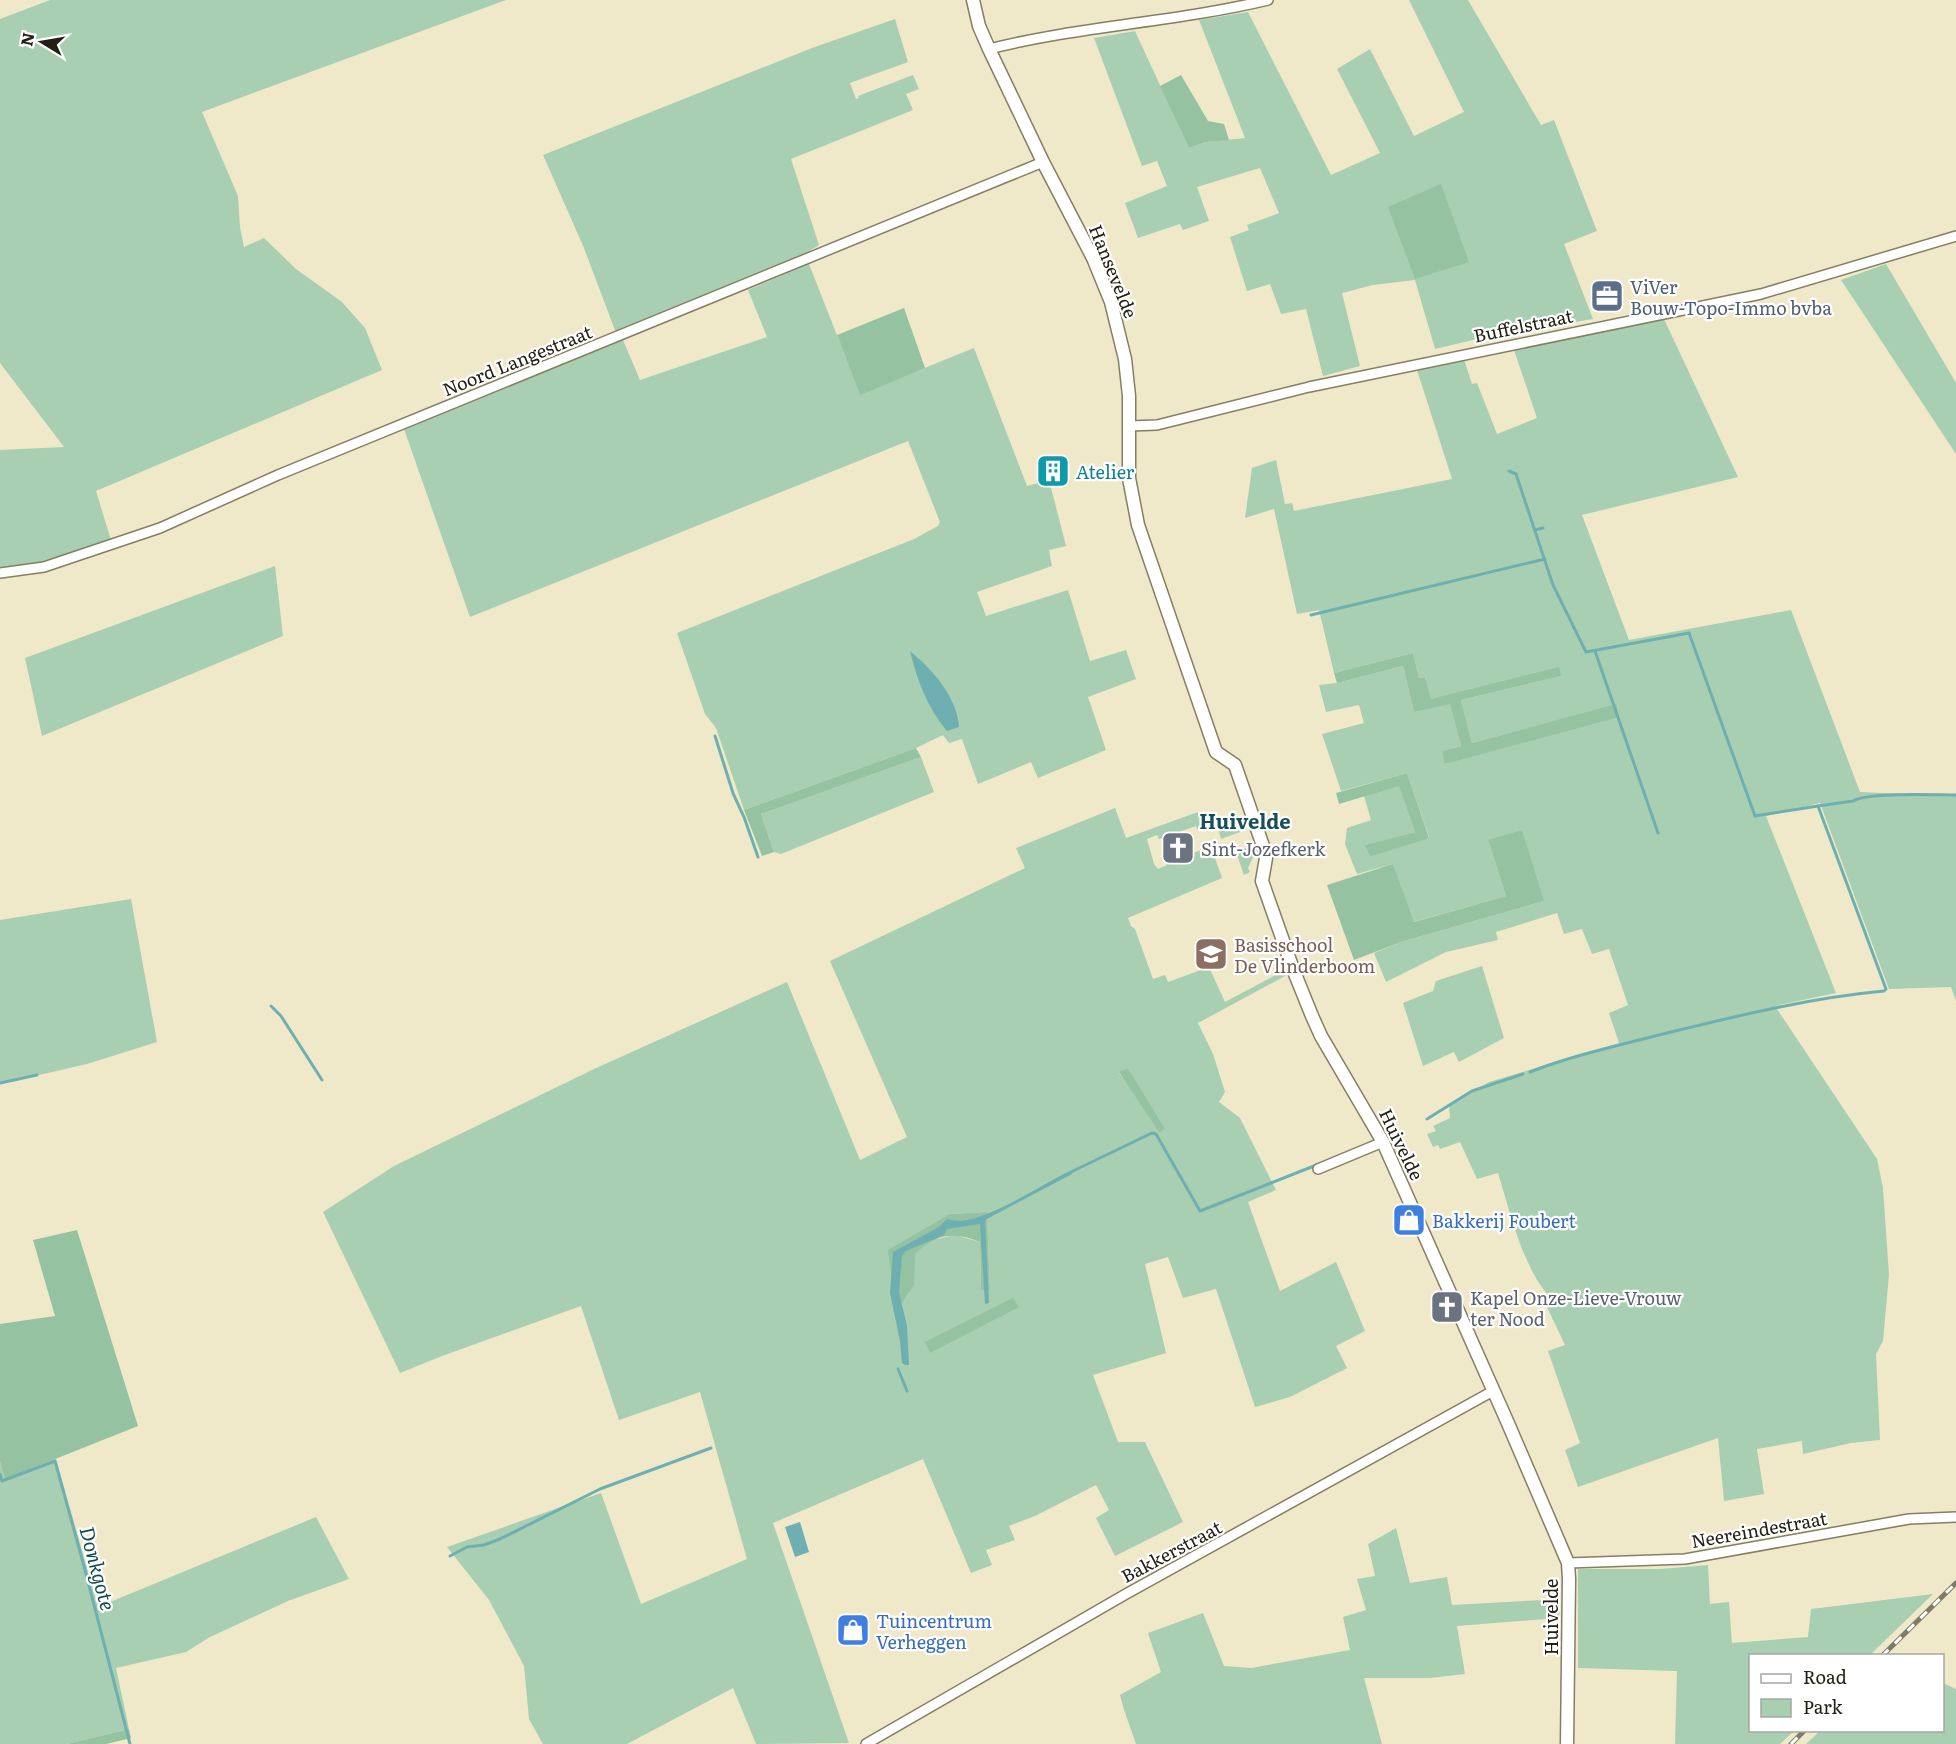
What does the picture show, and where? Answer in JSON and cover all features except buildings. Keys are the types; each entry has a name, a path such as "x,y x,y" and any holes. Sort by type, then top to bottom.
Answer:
{"street":[{"name":"Hansevelde","path":"973,0 979,26 989,49 1043,162 1093,258 1111,302 1125,358 1129,396 1129,478 1139,531 1201,710"},
{"path":"989,49 1022,41 1193,15 1268,0"},
{"name":"Noord Langestraat","path":"0,573 44,567 160,528 278,475 1043,162"},
{"name":"Buffelstraat","path":"1129,426 1157,425 1310,387 1761,294 1956,236"},
{"name":"Huivelde","path":"1201,710 1216,752 1235,765 1266,858 1262,881 1308,1006 1321,1036 1383,1142 1568,1563 1567,1744"},
{"path":"1318,1169 1383,1142"},
{"name":"Bakkerstraat","path":"866,1744 1126,1594 1493,1391"},
{"name":"Neereindestraat","path":"1568,1563 1685,1559 1909,1519 1956,1517"}],"green space":[{"path":"50,0 506,0 202,112 238,196 244,247 264,238 296,269 342,302 365,328 382,370 96,491 111,540 35,564 0,569 0,450 64,447 0,363 0,19"},
{"path":"1409,0 1468,0 1541,125 1554,120 1597,231 1564,244 1593,319 1494,335 1435,349 1415,280 1373,285 1342,293 1360,366 1323,376 1306,309 1281,314 1270,284 1247,291 1230,237 1249,230 1247,225 1279,213 1260,168 1197,187 1209,221 1183,230 1180,224 1138,238 1125,203 1167,186 1157,161 1142,166 1094,38 1135,31 1189,148 1206,142 1245,138 1199,20 1248,12 1331,175 1380,153 1337,69 1370,49 1414,136 1464,112"},
{"path":"895,19 908,62 850,83 856,99 859,98 858,96 913,75 919,89 906,94 913,110 791,159 819,245 804,254 616,333 584,248 543,155 812,48"},
{"path":"1181,75 1208,121 1224,124 1229,140 1206,142 1189,148 1160,86"},
{"path":"1441,184 1469,262 1415,279 1388,207"},
{"path":"809,264 860,394 974,348 1027,486 1049,480 1066,546 1049,550 1052,566 977,592 986,616 1068,590 1090,661 1126,650 1136,679 1088,697 1106,750 1038,778 1031,762 978,784 962,739 949,743 943,735 916,748 744,810 716,728 705,714 677,633 914,539 938,526 940,522 908,441 470,617 404,429 623,340 640,380 767,337 748,290"},
{"path":"1886,264 1956,383 1956,454 1841,280"},
{"path":"904,308 925,368 860,395 837,335"},
{"path":"1664,319 1738,477 1582,515 1629,640 1791,610 1860,792 1956,796 1956,1001 1951,987 1889,989 1820,803 1766,816 1836,993 1775,1006 1877,1159 1883,1188 1889,1275 1883,1341 1876,1354 1880,1440 1851,1443 1803,1454 1802,1441 1757,1449 1764,1494 1724,1501 1718,1438 1578,1487 1565,1450 1580,1443 1548,1351 1565,1345 1546,1305 1558,1298 1554,1293 1548,1295 1530,1268 1517,1236 1498,1173 1477,1179 1460,1142 1440,1149 1438,1145 1433,1147 1427,1134 1436,1131 1433,1126 1450,1118 1449,1106 1489,1082 1619,1043 1609,1013 1628,1005 1609,949 1592,954 1582,929 1564,934 1557,913 1496,932 1498,940 1446,952 1386,982 1374,953 1401,942 1544,901 1488,840 1506,896 1413,922 1393,864 1357,874 1345,844 1347,828 1371,820 1364,796 1399,785 1415,832 1366,845 1370,857 1429,837 1407,773 1341,791 1322,734 1364,723 1359,705 1326,712 1319,685 1337,683 1403,666 1414,712 1450,703 1461,746 1442,751 1446,764 1616,705 1472,743 1461,700 1561,676 1430,699 1425,677 1419,678 1413,653 1334,673 1319,610 1297,614 1274,509 1245,518 1252,468 1276,460 1285,504 1292,503 1294,511 1452,479 1417,370 1464,359 1472,384 1477,383 1497,434 1537,418 1514,350"},
{"path":"275,566 283,636 42,736 25,658"},
{"path":"1413,653 1419,678 1425,677 1431,699 1559,667 1561,676 1461,700 1472,743 1616,704 1619,717 1445,764 1442,751 1461,746 1450,704 1414,712 1403,666 1337,683 1334,673"},
{"path":"916,748 921,757 761,814 774,852 762,856 744,810"},
{"path":"921,757 934,792 781,854 774,852 761,814"},
{"path":"1407,773 1429,838 1370,857 1365,845 1415,832 1399,786 1339,804 1336,793"},
{"path":"1115,808 1126,838 1198,812 1204,827 1197,829 1196,826 1159,839 1157,835 1147,839 1154,864 1158,869 1167,865 1166,862 1208,848 1210,844 1222,878 1128,918 1135,929 1153,979 1165,975 1168,982 1209,967 1225,1002 1285,970 1287,975 1198,1023 1213,1054 1225,1092 1219,1102 1240,1118 1276,1190 1248,1202 1280,1291 1336,1262 1365,1331 1336,1346 1347,1368 1290,1397 1255,1407 1216,1289 1183,1298 1168,1257 1145,1264 1166,1353 1093,1375 1118,1442 1145,1442 1183,1522 1115,1556 1096,1518 1109,1510 1096,1485 1035,1516 1009,1526 1015,1540 986,1550 992,1565 971,1573 923,1459 773,1523 849,1743 756,1744 733,1688 627,1744 543,1744 529,1719 524,1666 489,1600 447,1547 601,1493 641,1604 747,1559 700,1392 619,1420 581,1306 400,1373 323,1212 394,1166 594,1069 787,982 860,1160 907,1137 830,961 1025,868 1016,848","holes":["1128,1068 1164,1129 1164,1130 1119,1073","987,1212 990,1290 981,1290 980,1242 955,1235 928,1241 914,1254 950,1214"]},
{"path":"1235,818 1240,832 1221,839 1217,824"},
{"path":"1522,830 1544,901 1401,942 1354,960 1327,885 1393,864 1414,922 1506,896 1488,840"},
{"path":"1254,845 1256,851 1248,868 1250,872 1244,875 1236,852"},
{"path":"131,899 157,1042 87,1064 0,1084 0,920"},
{"path":"1482,966 1504,1038 1459,1062 1454,1052 1423,1066 1403,1003 1433,991 1436,981"},
{"path":"1128,1068 1165,1129 1159,1132 1119,1072"},
{"path":"987,1212 990,1291 981,1290 980,1242 962,1236 945,1236 930,1242 915,1254 914,1285 899,1307 894,1297 888,1250 950,1214"},
{"path":"77,1230 138,1426 5,1479 0,1462 0,1324 55,1316 33,1240"},
{"path":"1013,1298 1019,1307 930,1353 925,1342"},
{"path":"56,1459 98,1607 316,1517 349,1579 288,1601 210,1637 186,1652 116,1668 129,1729 67,1744 0,1744 0,1462 5,1479"},
{"path":"1396,1528 1410,1583 1447,1577 1452,1605 1560,1599 1559,1618 1457,1626 1465,1674 1430,1678 1364,1678 1382,1744 1136,1744 1120,1695 1161,1672 1148,1633 1203,1613 1224,1666 1251,1668 1350,1650 1343,1617 1366,1610 1357,1579 1375,1576 1368,1544"},
{"path":"1708,1565 1710,1604 1729,1602 1732,1643 1808,1637 1811,1609 1933,1594 1871,1654 1749,1654 1749,1732 1793,1732 1780,1744 1675,1744 1677,1671 1578,1668 1578,1569 1661,1569"},
{"path":"1944,1683 1956,1689 1956,1744 1806,1744 1819,1732 1944,1732"},
{"path":"129,1729 131,1738 106,1744 67,1744"}],"water":[{"path":"910,651 935,675 949,695 959,727 947,731 934,713 916,673"},
{"path":"1070,1171 1072,1174 985,1220 989,1303 985,1304 980,1224 947,1229 944,1235 906,1251 902,1256 899,1292 907,1326 909,1365 902,1363 890,1293 893,1252 939,1227 947,1219 961,1221 987,1214"},
{"path":"800,1522 809,1552 795,1557 785,1527"}],"waterway":[{"path":"1509,471 1516,474 1553,585 1586,652 1689,633 1755,816 1818,806 1886,989 1798,1003 1742,1015 1594,1052 1530,1072"},
{"path":"1535,530 1543,528"},
{"path":"1311,615 1545,559"},
{"path":"1595,651 1658,833"},
{"path":"715,736 733,793 758,857"},
{"path":"1818,806 1872,796 1956,795"},
{"path":"271,1006 281,1016 322,1080"},
{"path":"1427,1119 1472,1091 1523,1074"},
{"path":"0,1083 37,1075"},
{"path":"1071,1172 1152,1133 1156,1134 1200,1211 1319,1164"},
{"path":"898,1369 907,1391"},
{"path":"450,1556 467,1547 484,1545 500,1539 600,1489 711,1448"},
{"name":"Donkgote","path":"0,1474 2,1481 55,1461 130,1744"}],"railway":[{"path":"1884,1654 1956,1583"},
{"path":"1791,1744 1803,1732"}],"place":[{"name":"ViVer Bouw-Topo-Immo bvba","path":"1607,296"},
{"name":"Atelier","path":"1053,471"},
{"name":"Sint-Jozefkerk","path":"1178,848"},
{"name":"Basisschool De Vlinderboom","path":"1211,954"},
{"name":"Bakkerij Foubert","path":"1409,1220"},
{"name":"Kapel Onze-Lieve-Vrouw ter Nood","path":"1447,1307"},
{"name":"Tuincentrum Verheggen","path":"853,1630"}],"district":[{"name":"Huivelde","path":"1245,820"}]}
